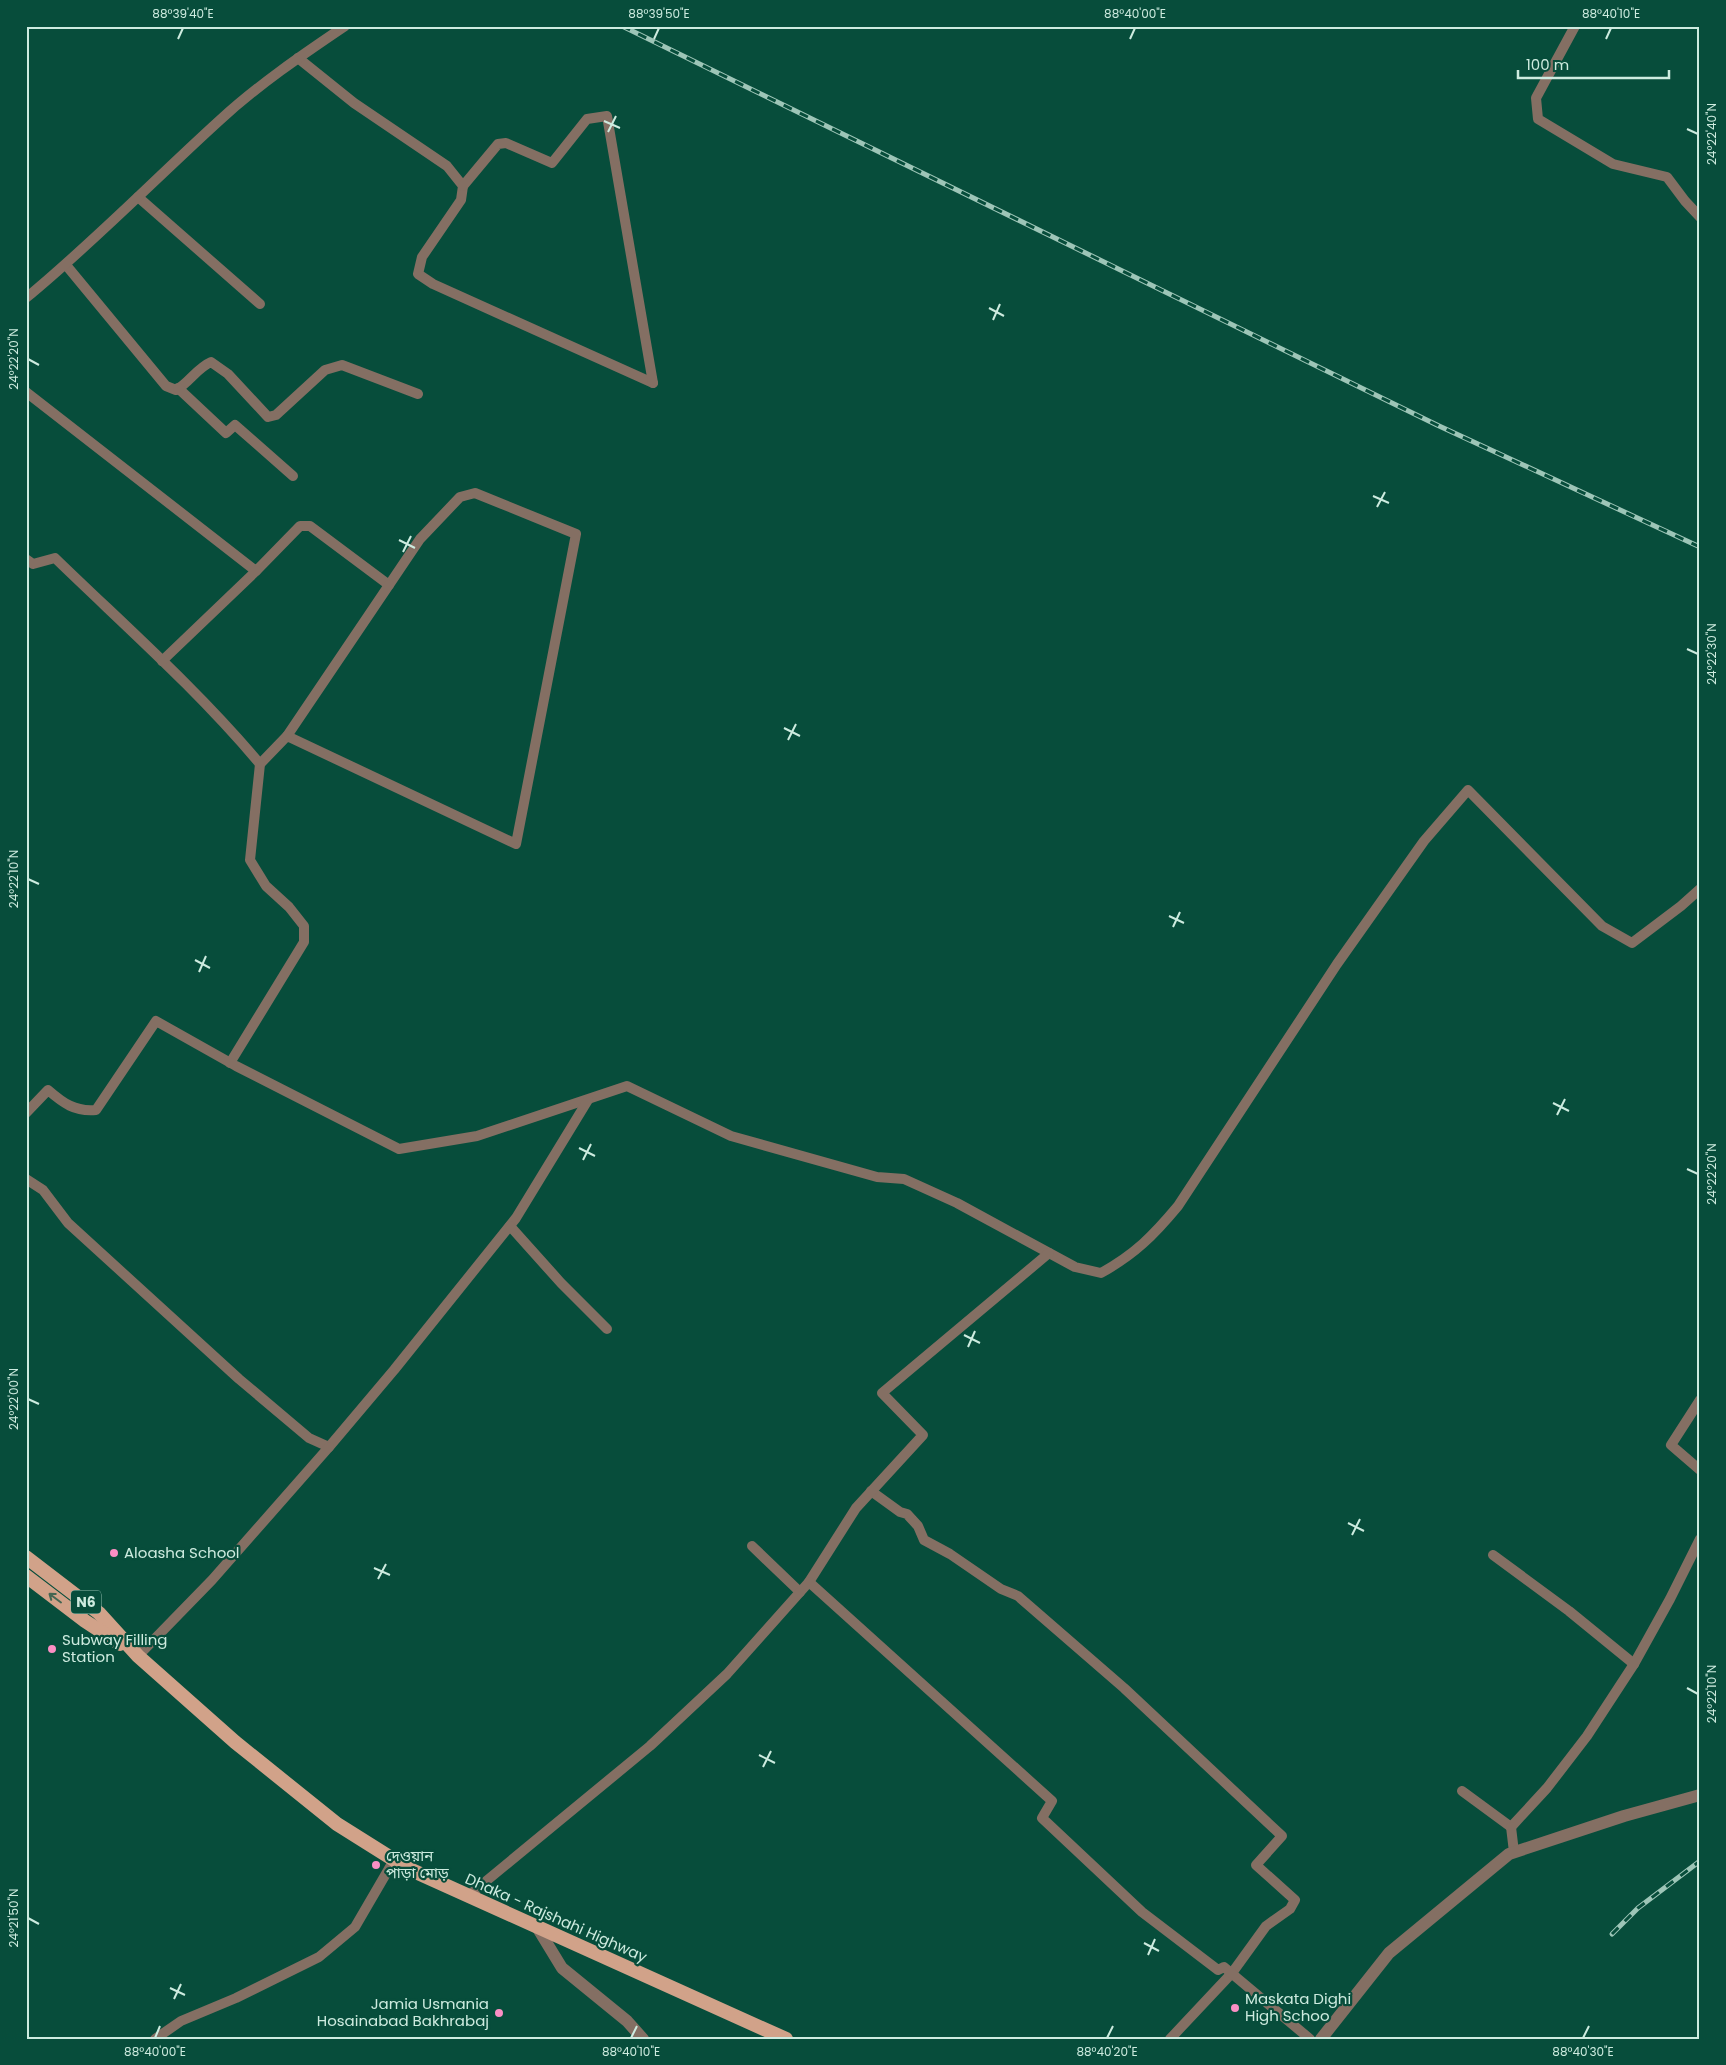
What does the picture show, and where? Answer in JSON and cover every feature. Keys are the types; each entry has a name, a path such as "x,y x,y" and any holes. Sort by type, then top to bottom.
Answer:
{"highway":[{"name":"Dhaka - Rajshahi Highway","path":"26,1557 99,1613 138,1656 235,1742 336,1824 407,1868 786,2039"},
{"name":"Dhaka - Rajshahi Highway","path":"26,1576 85,1621 138,1656"}],"street":[{"path":"26,298 66,265 221,119 298,58 345,26"},
{"path":"1575,26 1536,98 1538,119 1612,164 1667,177 1685,201 1700,216"},
{"path":"298,58 354,103 447,166 463,186 461,200 422,257 418,274 433,284 653,383 607,116 587,119 552,163 506,143 498,144 463,186"},
{"path":"138,197 260,304"},
{"path":"66,265 166,386 176,390 184,385 204,365 211,362 228,374 268,417 276,415 325,370 342,365 418,394"},
{"path":"178,388 226,433 235,425 293,476"},
{"path":"26,392 256,571"},
{"path":"230,1063 304,942 304,926 289,907 266,886 250,860 260,764 287,736 420,539 460,496 475,493 576,534 516,844 287,736"},
{"path":"162,661 300,526 310,526 389,585"},
{"path":"26,559 33,564 54,558 162,661 242,742 260,764"},
{"path":"26,1113 48,1090 63,1103 84,1111 96,1110 156,1021 230,1063 400,1149 477,1136 627,1086 731,1136 877,1177 904,1179 958,1203 1074,1267 1101,1273 1126,1259 1156,1232 1178,1206 1338,964 1424,841 1468,790 1602,926 1632,944 1700,889"},
{"path":"138,1656 212,1580 394,1370 510,1226 588,1100"},
{"path":"26,1179 43,1190 68,1223 239,1380 309,1438 329,1447"},
{"path":"510,1226 561,1283 607,1329"},
{"path":"468,1896 650,1746 727,1674 809,1582 856,1508 923,1435 882,1393 1049,1253"},
{"path":"1700,1400 1671,1446 1700,1470"},
{"path":"871,1491 900,1512 907,1514 918,1526 924,1540 950,1554 1001,1589 1018,1596 1124,1688 1282,1836 1256,1865 1295,1900 1290,1909 1266,1926 1232,1973 1170,2039"},
{"path":"1511,1827 1547,1788 1581,1743 1634,1664 1700,1539"},
{"path":"752,1546 800,1592"},
{"path":"1493,1556 1569,1611 1634,1664"},
{"path":"809,1582 1052,1801 1042,1818 1142,1912 1218,1970 1224,1966 1310,2039"},
{"path":"1462,1791 1511,1827 1514,1852"},
{"path":"1321,2039 1388,1953 1509,1854 1624,1816 1700,1795"},
{"path":"155,2039 182,2021 236,1998 319,1958 355,1927 394,1860"},
{"path":"537,1927 562,1968 628,2021 643,2039"}],"railway":[{"path":"622,26 1437,425 1700,547"},
{"path":"1612,1934 1638,1908 1700,1861"}],"place":[{"name":"Aloasha School","path":"114,1553"},
{"name":"Subway Filling Station","path":"52,1649"},
{"name":"দেওয়ান পাড়া মোড়","path":"376,1865"},
{"name":"Maskata Dighi High Schoo","path":"1235,2008"},
{"name":"Jamia Usmania Hosainabad Bakhrabaj","path":"499,2013"}]}
